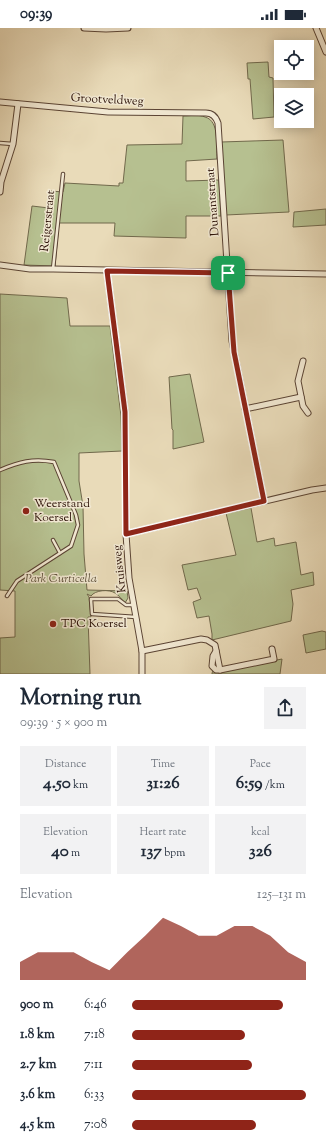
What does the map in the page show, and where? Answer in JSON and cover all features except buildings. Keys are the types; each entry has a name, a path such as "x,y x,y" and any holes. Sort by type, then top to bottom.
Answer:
{"street":[{"path":"84,28 128,28"},
{"path":"316,28 326,52"},
{"name":"Grootveldweg","path":"0,102 108,112 206,113 213,115"},
{"path":"0,192 1,182 13,144 18,104"},
{"name":"Dunantstraat","path":"213,115 218,123 232,341 264,501"},
{"name":"Reigerstraat","path":"0,265 30,269 326,274"},
{"name":"Kruisweg","path":"107,271 125,412 126,534 129,578 142,651 142,674"},
{"path":"303,361 298,377 303,406 308,413"},
{"path":"245,409 302,397"},
{"path":"126,534 264,501 326,488"},
{"path":"142,651 201,639 215,645 220,670 274,659 272,649"}],"lane":[{"path":"0,143 13,144"},
{"name":"Reigerstraat","path":"53,269 63,174"},
{"path":"0,470 28,460 44,460 54,462 76,515 78,525 71,546 17,581 7,596"},
{"path":"53,540 60,553"},
{"path":"134,605 126,605 118,599 91,599 92,614 136,617"}],"green space":[{"path":"268,62 269,77 273,78 274,117 253,119 250,79 248,79 247,63"},
{"path":"183,116 202,116 210,119 213,123 217,141 217,159 186,161 186,181 219,180 221,216 186,216 186,238 114,236 115,223 59,223 55,266 24,265 32,206 49,208 51,191 63,192 65,183 119,186 119,183 123,183 127,145 182,144"},
{"path":"283,140 289,212 226,215 221,142"},
{"path":"326,209 326,225 293,227 294,212"},
{"name":"Park Curticella","path":"0,294 67,298 70,326 110,326 121,416 122,451 79,453 79,481 83,506 84,554 87,590 127,591 128,598 125,603 119,596 109,591 99,591 91,596 87,594 89,597 91,617 88,617 90,674 0,674 0,638 15,637 15,591 0,590"},
{"path":"190,374 204,442 173,449 169,377"},
{"path":"251,508 257,542 274,538 275,546 296,542 301,575 313,572 314,585 291,590 293,604 291,621 212,640 209,616 197,618 193,602 201,599 197,588 188,590 182,565 236,555 226,513"},
{"path":"322,631 326,632 326,649 306,653 303,635"},
{"path":"282,659 280,674 212,674 213,671 216,672"}],"place":[{"name":"Weerstand Koersel","path":"26,511"},
{"name":"TPC Koersel","path":"53,624"}],"route":[{"path":"107,271 228,273 234,352 264,501 126,534 125,412 107,271"}]}
